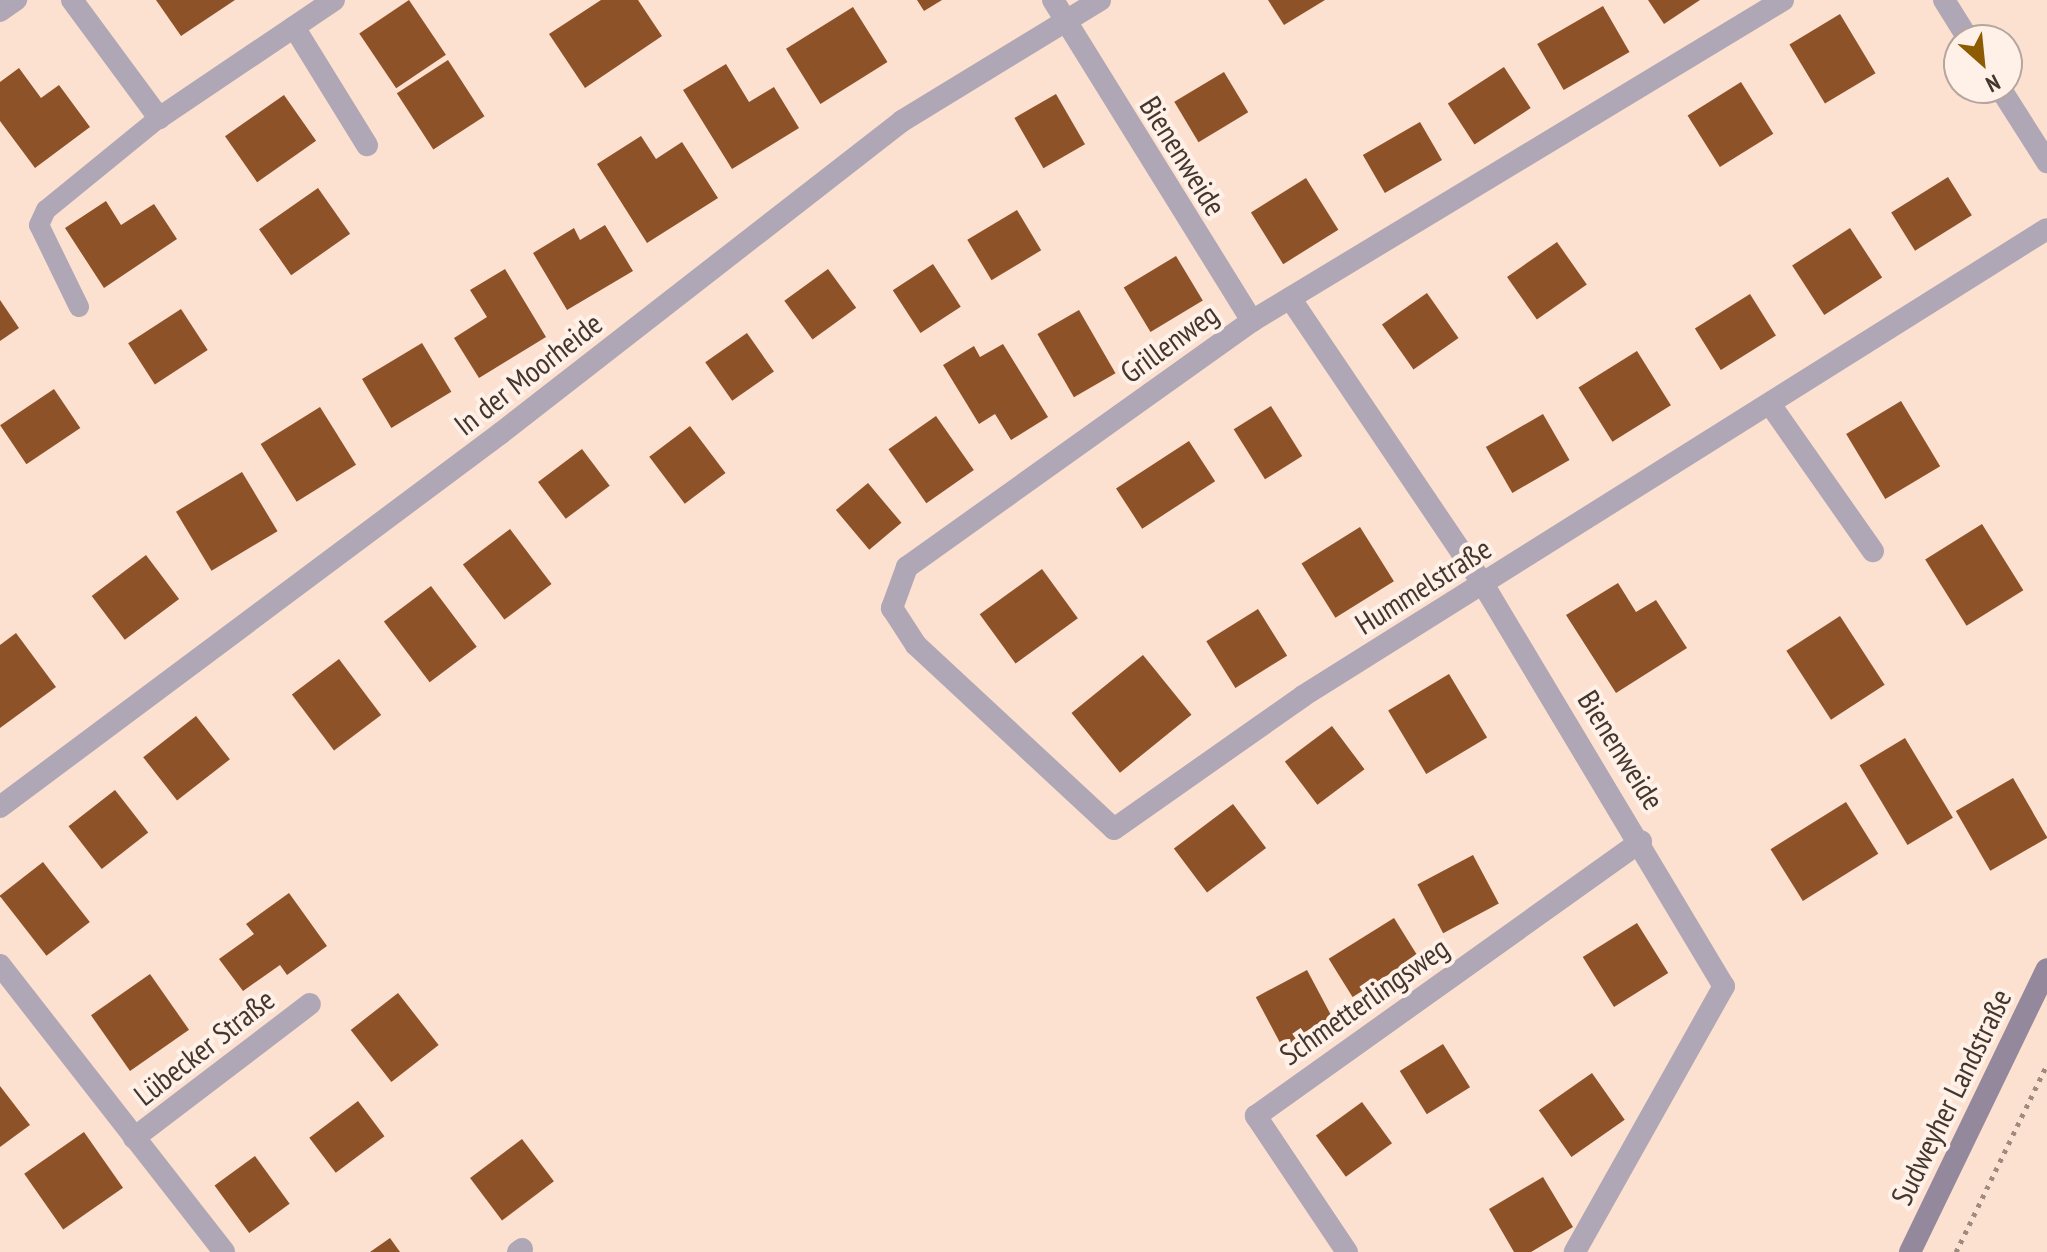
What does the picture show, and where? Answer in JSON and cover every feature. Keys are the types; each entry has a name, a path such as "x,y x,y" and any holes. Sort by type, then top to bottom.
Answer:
{"main road":[{"name":"Sudweyher Landstraße","path":"1910,1252 2047,969"}],"street":[{"path":"72,0 159,118 334,0"},
{"name":"Bienenweide","path":"1053,0 1252,321"},
{"name":"In der Moorheide","path":"0,807 501,433 902,121 1100,0"},
{"name":"Grillenweg","path":"1114,829 916,645 892,608 907,567 1252,321 1783,0"},
{"path":"1944,0 1959,24"},
{"path":"294,27 367,145"},
{"path":"2010,104 2047,162"},
{"name":"Hummelstraße","path":"1114,829 1303,696 1772,407 2047,229"},
{"name":"Bienenweide","path":"1290,298 1483,584 1641,841 1724,986 1575,1252"},
{"path":"1772,407 1873,551"},
{"name":"Schmetterlingsweg","path":"1347,1252 1256,1116 1641,841"},
{"name":"Lübecker Straße","path":"0,965 224,1252"},
{"name":"Lübecker Straße","path":"134,1138 310,1004"}],"lane":[{"path":"0,12 17,0"},
{"path":"79,307 39,225 46,210 159,118"}],"path":[{"path":"1956,1252 2047,1065"}],"building":[{"path":"156,0 235,0 181,36"},
{"path":"409,0 446,55 396,88 359,34"},
{"path":"601,0 638,0 662,36 585,88 549,34"},
{"path":"917,0 942,0 924,11"},
{"path":"1268,0 1325,0 1284,25"},
{"path":"1648,0 1700,0 1664,24"},
{"path":"1603,6 1630,52 1564,90 1537,44"},
{"path":"853,7 887,62 820,104 786,49"},
{"path":"1840,14 1876,73 1825,104 1789,44"},
{"path":"448,60 484,116 433,149 397,93"},
{"path":"726,64 749,102 774,87 799,128 732,169 683,90"},
{"path":"1504,67 1531,108 1474,145 1448,103"},
{"path":"19,68 41,98 59,85 90,127 35,168 0,121 0,82"},
{"path":"1224,72 1248,112 1198,142 1174,102"},
{"path":"1741,82 1773,134 1720,167 1688,115"},
{"path":"1056,94 1085,144 1043,168 1014,118"},
{"path":"284,95 316,141 257,182 225,136"},
{"path":"1420,122 1442,160 1385,193 1363,155"},
{"path":"641,136 656,159 682,142 718,198 647,243 597,164"},
{"path":"1948,177 1972,215 1915,251 1891,213"},
{"path":"1306,178 1338,230 1283,264 1251,212"},
{"path":"318,188 350,234 291,275 259,229"},
{"path":"106,201 121,225 154,204 177,239 104,288 65,228"},
{"path":"1017,210 1041,250 991,280 967,240"},
{"path":"605,225 633,271 567,310 533,253 574,228 580,240"},
{"path":"1850,228 1882,277 1824,315 1792,266"},
{"path":"1557,242 1587,285 1537,320 1507,277"},
{"path":"1176,256 1203,301 1150,332 1124,287"},
{"path":"933,264 961,307 921,333 893,290"},
{"path":"505,269 546,337 479,378 454,338 487,317 470,290"},
{"path":"828,269 856,308 813,340 784,301"},
{"path":"1427,293 1459,338 1413,370 1382,325"},
{"path":"1750,294 1776,336 1721,370 1695,328"},
{"path":"0,300 19,328 0,341"},
{"path":"181,309 208,350 155,384 128,343"},
{"path":"1079,310 1116,373 1074,397 1037,334"},
{"path":"747,333 774,372 732,401 705,362"},
{"path":"422,343 451,392 391,428 362,379"},
{"path":"1003,344 1048,417 1011,440 995,414 979,424 943,365 974,346 980,357"},
{"path":"1637,351 1671,405 1612,442 1578,388"},
{"path":"54,389 80,428 26,464 0,425"},
{"path":"1901,401 1940,466 1885,499 1846,434"},
{"path":"1271,406 1302,456 1265,479 1234,429"},
{"path":"320,407 356,465 297,502 261,444"},
{"path":"1543,414 1570,460 1512,493 1486,447"},
{"path":"936,416 974,470 926,503 888,449"},
{"path":"690,426 726,473 685,504 649,457"},
{"path":"1189,441 1215,481 1142,529 1116,488"},
{"path":"582,449 610,486 566,519 538,482"},
{"path":"242,472 278,531 212,571 176,512"},
{"path":"868,483 901,523 869,550 836,510"},
{"path":"1982,524 2023,590 1967,626 1925,560"},
{"path":"1360,527 1394,581 1335,618 1301,564"},
{"path":"510,529 552,584 504,620 463,565"},
{"path":"146,555 179,599 125,640 92,596"},
{"path":"1042,569 1078,618 1016,664 980,614"},
{"path":"1618,583 1636,612 1656,600 1687,648 1616,693 1566,615"},
{"path":"431,586 477,647 430,682 384,622"},
{"path":"1258,609 1287,656 1235,688 1206,641"},
{"path":"1840,616 1885,685 1831,720 1786,651"},
{"path":"16,633 56,687 0,728 0,645"},
{"path":"1143,655 1191,715 1120,773 1072,713"},
{"path":"339,659 381,715 334,750 292,695"},
{"path":"1449,674 1487,737 1426,774 1388,711"},
{"path":"196,716 230,759 177,801 143,757"},
{"path":"1332,726 1364,769 1317,805 1285,762"},
{"path":"1905,738 1953,818 1907,845 1860,765"},
{"path":"2013,778 2047,838 1990,871 1956,811"},
{"path":"115,790 148,833 102,869 69,826"},
{"path":"1846,802 1878,854 1803,901 1771,849"},
{"path":"1233,804 1266,848 1207,892 1174,849"},
{"path":"1473,855 1499,904 1443,933 1417,885"},
{"path":"43,862 90,922 46,956 0,896"},
{"path":"289,893 327,946 287,975 280,965 243,991 219,959 254,934 246,924"},
{"path":"1394,918 1418,956 1353,997 1329,959"},
{"path":"1637,923 1668,973 1614,1007 1583,957"},
{"path":"1307,970 1334,1020 1283,1048 1256,997"},
{"path":"150,974 189,1030 130,1071 91,1015"},
{"path":"398,993 439,1045 391,1082 351,1030"},
{"path":"1443,1044 1470,1087 1427,1114 1400,1071"},
{"path":"1592,1073 1625,1120 1571,1157 1539,1110"},
{"path":"0,1086 30,1125 0,1147"},
{"path":"358,1101 384,1136 336,1173 309,1138"},
{"path":"1362,1102 1392,1143 1346,1177 1316,1136"},
{"path":"84,1132 123,1188 63,1230 24,1174"},
{"path":"522,1139 554,1181 502,1220 470,1178"},
{"path":"255,1156 290,1204 249,1233 215,1185"},
{"path":"1543,1177 1573,1227 1531,1252 1514,1252 1489,1209"},
{"path":"390,1238 400,1252 370,1252"}]}
